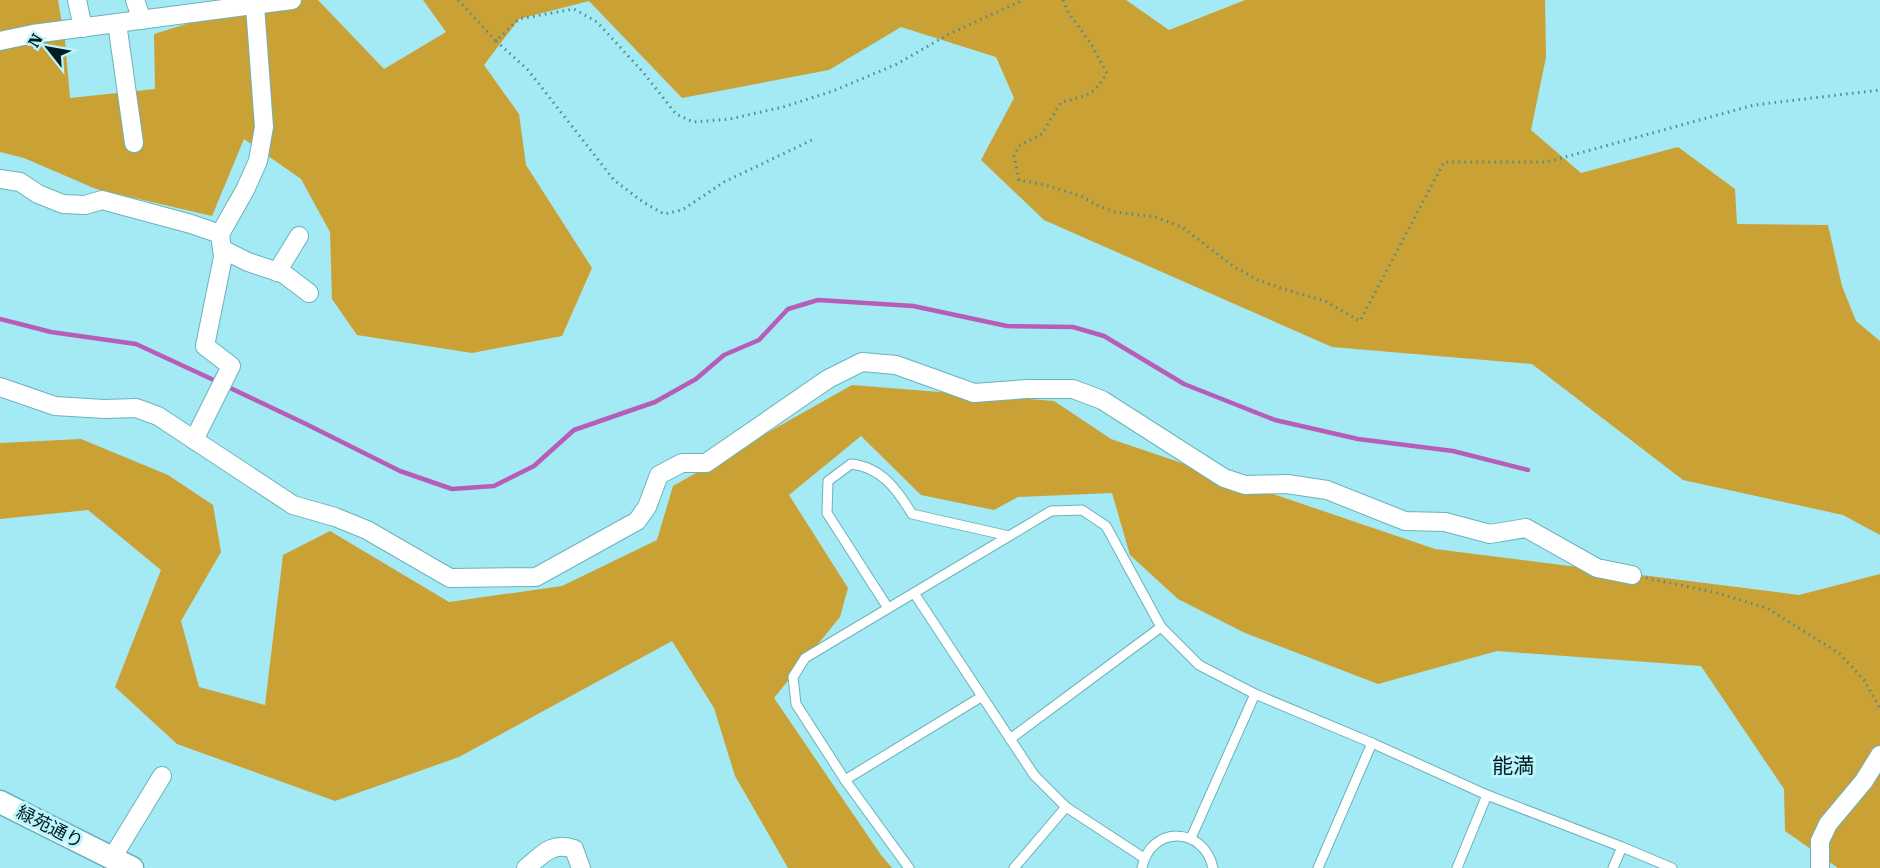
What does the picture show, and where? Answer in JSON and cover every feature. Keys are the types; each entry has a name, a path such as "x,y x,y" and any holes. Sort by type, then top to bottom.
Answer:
{"street":[{"path":"77,0 83,28"},
{"path":"135,0 141,20"},
{"path":"0,41 33,34 283,1"},
{"path":"194,440 231,366 205,346 223,257 221,242 258,161 264,127 255,6"},
{"path":"117,23 134,143"},
{"path":"0,179 20,182 38,194 63,204 85,205 102,201 191,224 248,262 284,274 309,293"},
{"path":"277,272 299,236"},
{"path":"0,387 55,406 136,408 158,416 292,505 336,517 367,530 450,578 536,577 637,521 647,507 659,475 682,464 706,463 828,379 862,362 896,365 974,393 1027,389 1073,389 1102,400 1224,478 1245,485 1287,484 1326,490 1405,521 1445,522 1490,534 1526,528 1597,568 1632,575"},
{"path":"1820,868 1820,841 1828,824 1864,781 1880,755"},
{"path":"122,863 162,776"},
{"name":"緑苑通り","path":"0,802 122,863"},
{"path":"526,868 550,849 563,845 574,849 581,868"}],"lane":[{"path":"888,608 827,513 828,482 851,464 864,465 878,472 899,492 912,514 1009,536"},
{"path":"909,868 845,780 796,704 794,677 805,658 1051,511 1082,510 1106,526 1161,627 1199,665 1255,694 1487,795 1671,868"},
{"path":"914,593 1034,775 1066,807 1143,863 1152,846 1163,838 1177,836 1191,838 1203,846 1213,868"},
{"path":"1010,740 1161,627"},
{"path":"1191,838 1255,694"},
{"path":"845,780 981,697"},
{"path":"1318,868 1372,743"},
{"path":"1456,868 1487,795"},
{"path":"1014,868 1066,807"},
{"path":"1613,868 1622,847"}],"path":[{"path":"458,0 496,41 528,70 614,180 643,202 664,214 682,210 723,182 814,139"},
{"path":"496,41 519,20 574,9 597,22 642,71 676,114 693,122 741,116 783,107 834,91 897,64 949,34 1023,0"},
{"path":"1063,0 1068,12 1091,44 1107,73 1098,89 1081,98 1061,102 1042,134 1019,146 1014,156 1019,180 1081,196 1115,212 1155,217 1182,227 1233,266 1258,280 1325,301 1360,321 1444,162 1547,162 1754,105 1880,90"},
{"path":"1632,575 1718,593 1767,608 1840,654 1864,680 1880,708"}],"shaded area":[{"path":"0,0 58,0 65,41 70,98 155,89 154,34 264,0 318,0 384,69 446,32 423,0 1126,0 1169,30 1245,0 1545,0 1546,57 1531,130 1581,173 1678,147 1735,189 1737,224 1828,225 1842,286 1856,321 1880,341 1880,535 1843,515 1683,480 1532,364 1332,347 1044,220 981,160 1014,98 996,57 901,27 829,70 682,98 589,1 519,19 484,65 519,114 526,165 592,268 562,336 472,353 357,335 332,299 330,232 301,179 244,139 212,216 96,189 24,158 0,152"},
{"path":"852,385 1054,401 1111,439 1435,549 1799,595 1880,574 1880,868 1838,868 1785,831 1784,789 1701,666 1497,651 1378,684 1245,633 1178,599 1130,555 1112,493 1018,497 994,510 921,495 861,436 789,495 848,588 840,617 774,698 892,868 788,868 735,776 714,708 672,641 459,757 335,801 177,744 115,687 161,570 88,510 0,519 0,443 81,439 168,475 213,505 221,552 181,621 199,687 265,705 283,555 330,531 449,602 562,586 657,540 673,486"}],"waterway":[{"path":"226,386 400,471 452,489 494,486 534,466 574,430 655,402 696,379 724,355 759,340 788,309 818,300 913,306 1007,326 1073,327 1104,336 1184,384 1275,420 1358,439 1453,451 1528,470"},
{"path":"0,319 51,332 136,344 218,382"}],"district":[{"name":"能満","path":"1513,766"}]}
